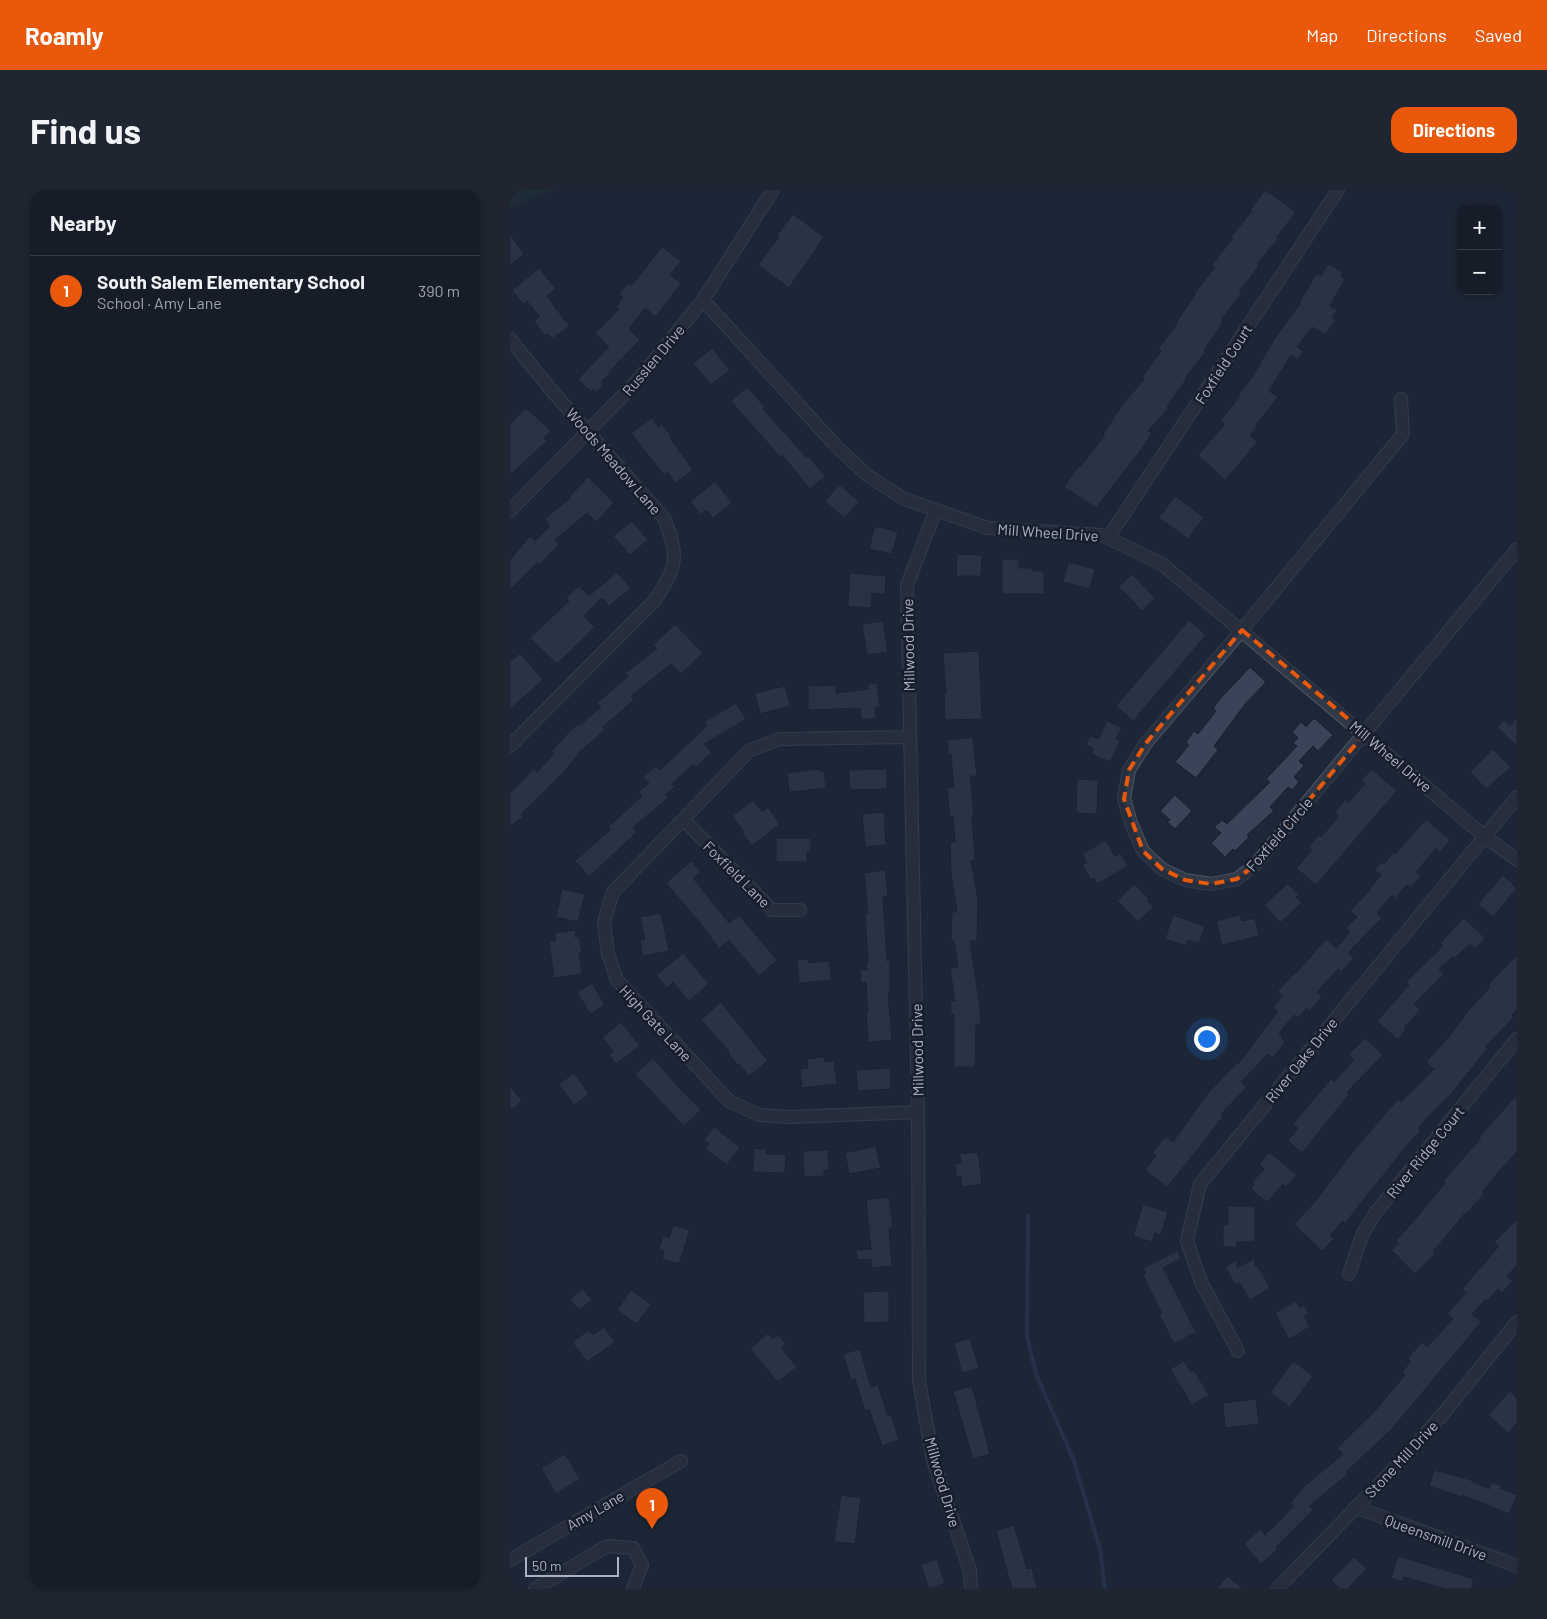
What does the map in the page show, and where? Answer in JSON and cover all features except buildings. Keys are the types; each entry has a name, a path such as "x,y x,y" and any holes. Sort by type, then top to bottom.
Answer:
{"street":[{"name":"Russlen Drive","path":"510,511 637,381 703,300 773,190"},
{"name":"Foxfield Court","path":"1108,538 1338,190"},
{"name":"Mill Wheel Drive","path":"703,300 830,440 867,475 904,499 988,528 1102,535 1162,564 1484,836 1517,860"},
{"name":"Woods Meadow Lane","path":"510,339 588,432 664,518 671,536 674,554 673,569 668,581 655,600 510,746"},
{"name":"Foxfield Circle","path":"1401,400 1403,434 1242,630 1146,743 1129,770 1124,799 1130,823 1143,851 1162,869 1185,880 1211,884 1237,879 1255,865 1517,549"},
{"name":"Millwood Drive","path":"936,510 906,585 918,1112 919,1381 933,1460 970,1572 971,1589"},
{"name":"High Gate Lane","path":"910,737 780,739 750,750 613,892 604,922 608,954 617,980 728,1101 759,1116 789,1117 918,1112"},
{"name":"River Oaks Drive","path":"1238,1351 1201,1282 1187,1240 1200,1184 1517,796"},
{"name":"Foxfield Lane","path":"683,819 772,910 800,910"},
{"name":"River Ridge Court","path":"1349,1274 1363,1233 1376,1212 1517,1039"},
{"name":"Stone Mill Drive","path":"1276,1589 1403,1460 1517,1322"},
{"name":"Amy Lane","path":"510,1560 681,1461"},
{"name":"Queensmill Drive","path":"1355,1507 1517,1566"},
{"path":"535,1589 607,1546 633,1548 642,1565 633,1589"}],"highlighted area":[{"path":"1242,630 1365,733 1255,865 1237,879 1211,884 1185,880 1162,869 1143,851 1124,799 1129,770 1146,743"}],"green space":[{"path":"510,190 555,190 510,207"}],"waterway":[{"path":"1028,1216 1027,1336 1036,1374 1074,1461 1100,1549 1105,1589"}],"place":[{"name":"South Salem Elementary School","path":"652,1529"}]}
